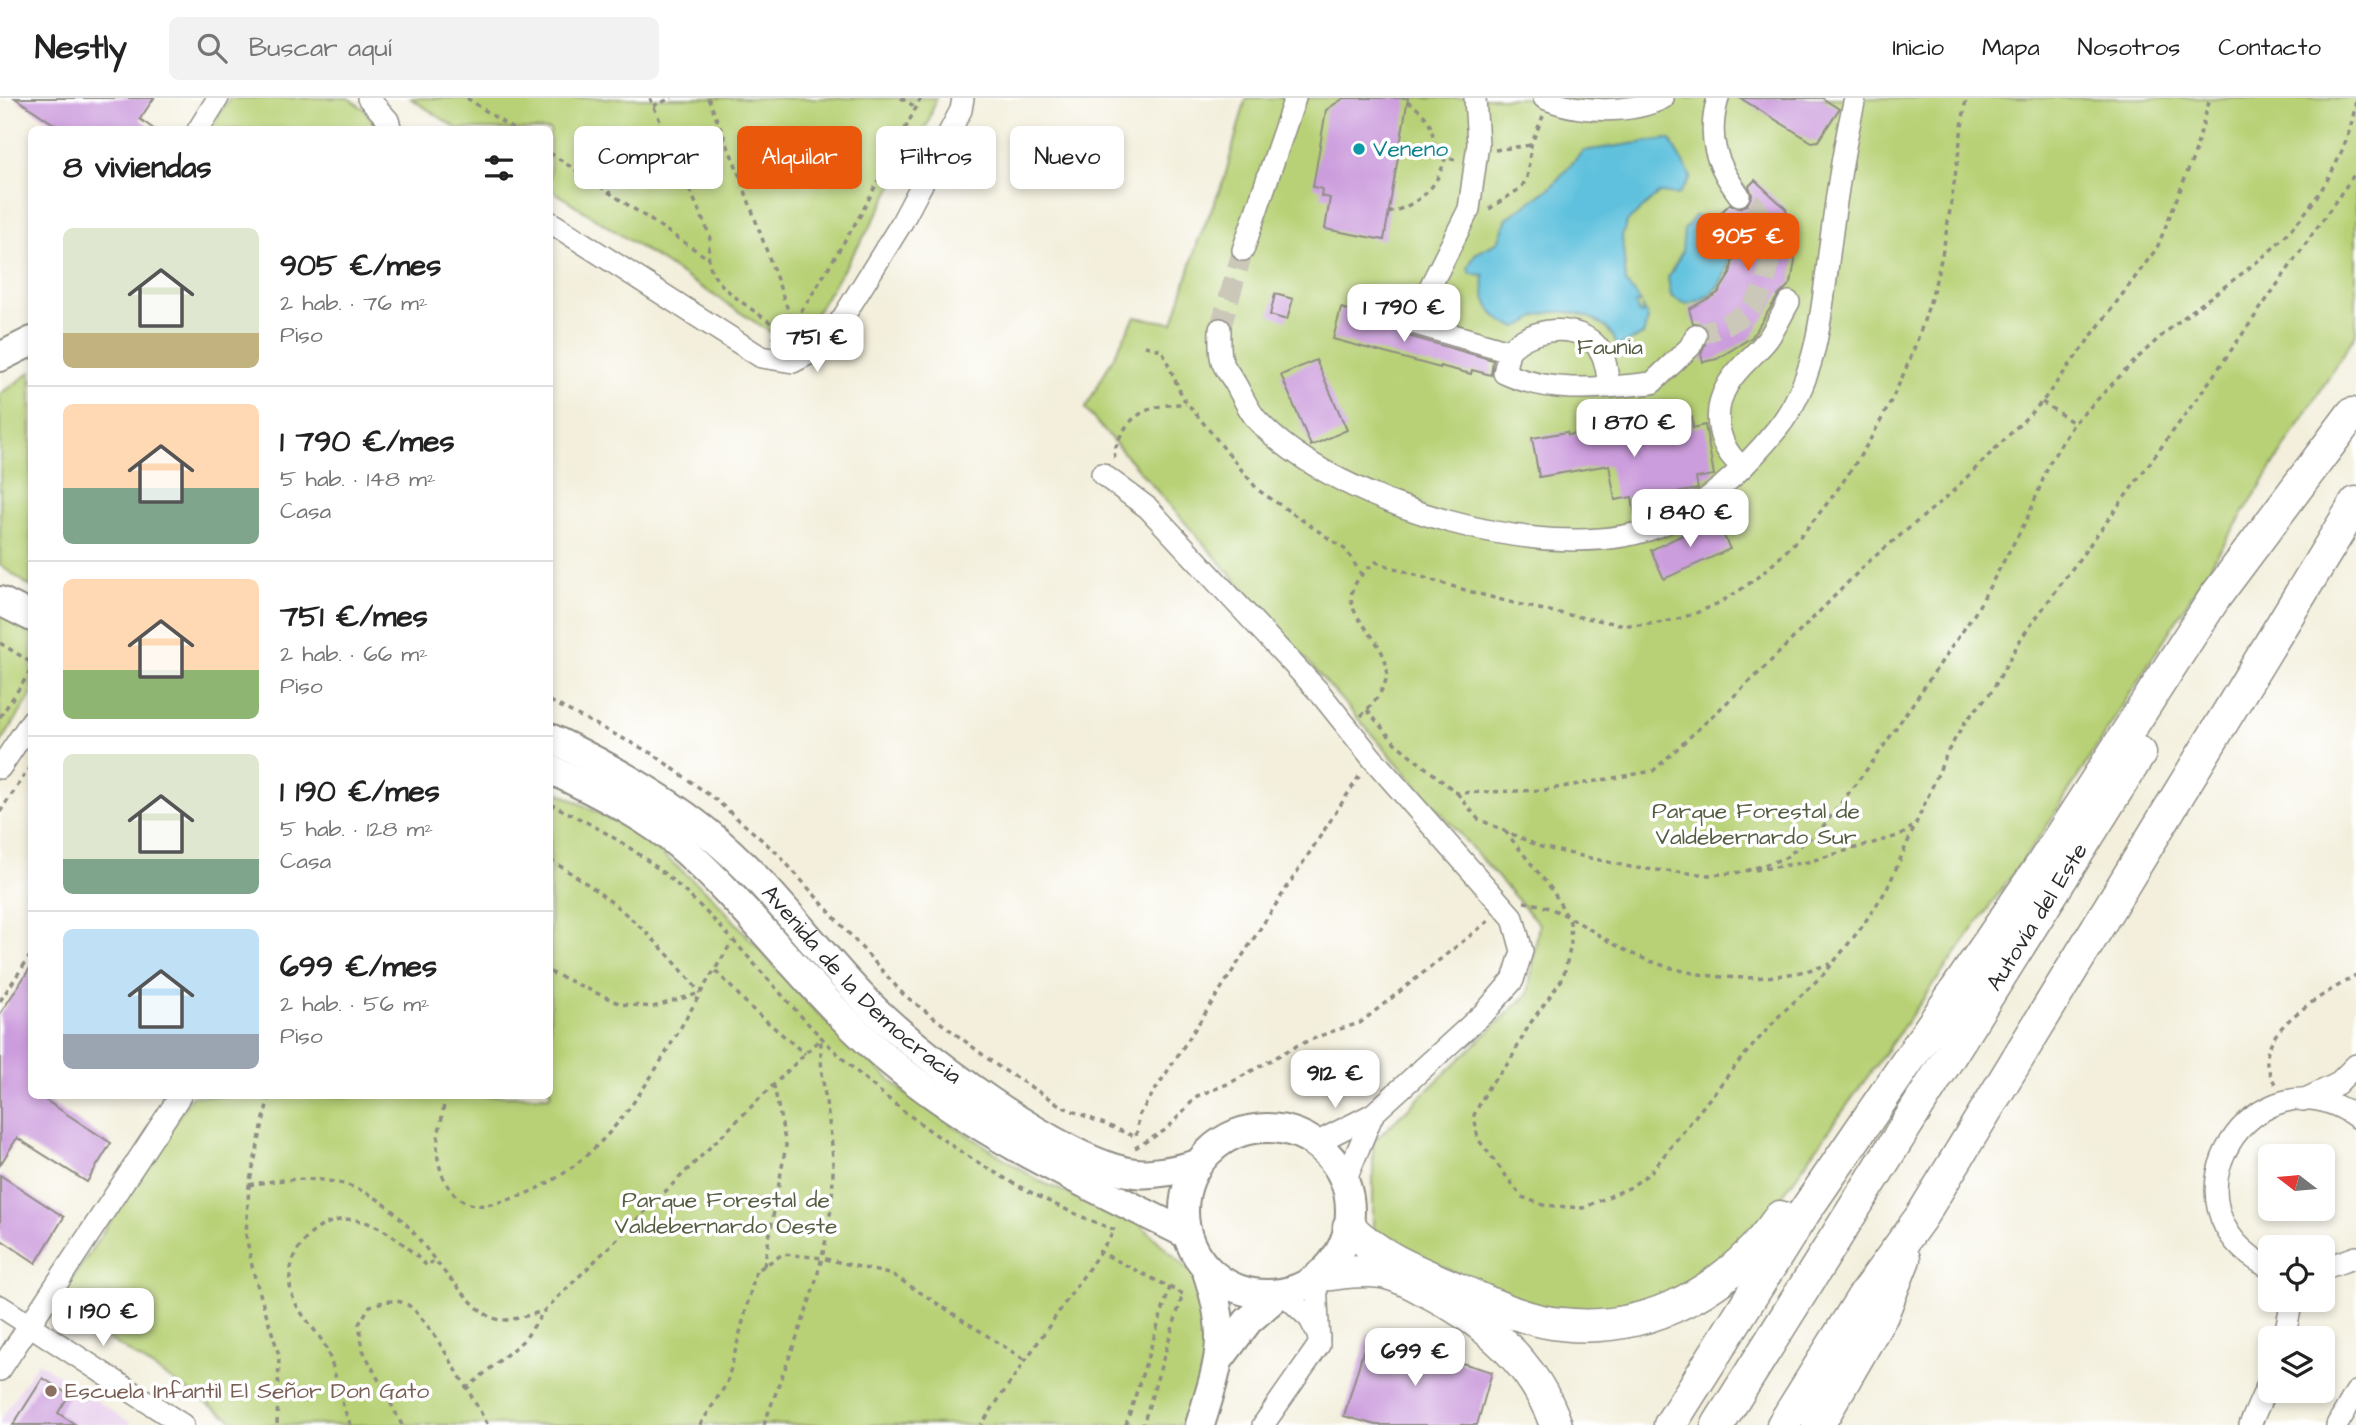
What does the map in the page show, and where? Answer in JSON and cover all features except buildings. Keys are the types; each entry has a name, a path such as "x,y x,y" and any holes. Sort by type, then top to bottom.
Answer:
{"highway":[{"path":"1670,1425 1801,1217 1959,982 2041,866 2215,597 2354,411"},
{"name":"Autovía del Este","path":"1718,1425 2354,411"},
{"path":"1783,1425 1863,1297 1921,1217 2356,503"},
{"path":"1349,1227 1379,1254 1522,1315 1559,1324 1600,1325 1641,1320 1678,1307 1717,1282 1761,1244 1871,1085 1959,982"},
{"path":"1818,1425 1882,1315 1921,1217"},
{"path":"1319,1277 1382,1272 1451,1303 1485,1326 1515,1354 1541,1391 1556,1425"}],"main road":[{"path":"0,357 28,343"},
{"path":"0,601 28,615"},
{"name":"Avenida de la Democracia","path":"553,740 653,794 705,831 753,876 863,999 922,1051 993,1103 1057,1142 1112,1168 1154,1173 1198,1164"},
{"name":"Avenida de la Democracia","path":"553,771 639,817 684,850 839,1014 901,1070 978,1126 1050,1166 1187,1234"},
{"path":"1200,1425 1220,1358 1220,1321 1206,1269 1187,1234 1184,1198 1198,1164 1221,1141 1252,1128 1286,1129 1316,1143 1334,1160 1345,1181 1350,1204 1349,1227 1343,1247 1319,1277 1281,1294 1248,1321 1220,1358"},
{"path":"1206,1269 1240,1290 1281,1294"}],"street":[{"path":"200,126 218,98"},
{"path":"369,98 388,120 390,126"},
{"path":"553,224 761,357 793,362 818,349 842,319 901,224 961,110 963,98"},
{"path":"1242,250 1295,98"},
{"path":"1475,98 1475,162 1467,212 1412,323 1509,351"},
{"path":"1547,99 1601,109 1649,105 1663,98"},
{"path":"1718,98 1712,119 1712,143 1724,175 1739,195"},
{"path":"1220,329 1222,360 1256,419 1304,460 1363,492 1496,535 1551,541 1586,540 1664,524 1706,498 1743,467 1778,427 1803,388 1818,336 1839,181 1855,98"},
{"path":"1743,467 1721,441 1718,421 1721,402 1727,385 1768,339 1789,302"},
{"path":"1609,387 1600,350 1580,334 1556,330 1515,344 1509,351 1504,373 1524,382 1556,389 1609,387 1652,383 1690,347 1696,335"},
{"path":"1109,479 1148,508 1337,712 1372,758 1513,918 1522,951 1513,980 1486,1011 1373,1114 1316,1143"},
{"path":"0,768 28,726"},
{"path":"2258,1261 2248,1255 2228,1232 2218,1208 2216,1182 2221,1158 2232,1136 2270,1107 2303,1100 2337,1084 2356,1065"},
{"path":"0,1370 178,1099"},
{"path":"2303,1100 2339,1107 2356,1117"},
{"path":"1345,1181 1373,1114"},
{"path":"2335,1265 2355,1258"},
{"path":"1269,1424 1314,1356 1319,1338 1319,1277"},
{"path":"1281,1294 1310,1319 1319,1338"},
{"path":"0,1306 183,1425"},
{"path":"2337,1425 2356,1392"},
{"path":"2250,1425 2260,1403"}],"path":[{"path":"467,98 508,126"},
{"path":"650,98 710,236 709,259 712,272 730,291 782,330"},
{"path":"653,106 672,98"},
{"path":"708,98 736,166 792,321"},
{"path":"901,98 918,109"},
{"path":"770,341 805,306 855,224 918,109 921,98"},
{"path":"1457,793 1545,790 1653,771 1762,670 1868,562 1948,496 2042,402 2157,248 2194,153 2210,98"},
{"path":"1467,212 1482,213 1521,188 1527,178 1531,145 1547,99"},
{"path":"1743,872 1785,858 1821,829 1874,760 1975,613 2027,519 2050,463 2074,423 2148,347 2195,307 2260,259 2296,222 2320,191 2338,159 2356,99"},
{"path":"1407,102 1428,118 1433,130 1435,156 1475,162 1491,151 1531,145"},
{"path":"553,155 709,259"},
{"path":"1388,213 1422,199 1437,181 1446,159"},
{"path":"1505,831 1553,891 1570,922 1571,945 1563,978 1529,1025 1510,1060 1489,1086 1474,1115 1478,1139 1522,1196 1543,1205 1583,1208 1629,1188 1650,1173 1780,1015 1825,973 1861,928 1887,889 1948,751 1965,722 1992,691 2022,637 2204,389 2356,172"},
{"path":"1145,346 1162,351 1186,404 1258,490 1346,550 1361,574"},
{"path":"2042,402 2074,423"},
{"path":"1109,479 1114,452 1127,424 1159,404 1186,404"},
{"path":"0,643 28,660"},
{"path":"0,718 28,675"},
{"path":"553,704 653,754 716,800 777,853 902,994 989,1060 1063,1107 1136,1137 1139,1115 1372,758"},
{"path":"1367,710 1395,743 1457,793 1478,819 1541,847 1635,868 1709,875 1743,872 1807,862 1900,835 1914,826"},
{"path":"0,812 28,770"},
{"path":"553,806 638,854 686,894 822,1037 895,1104 948,1142 1069,1213 1115,1230 1097,1251 981,1425"},
{"path":"553,862 595,887 674,958 700,993"},
{"path":"444,1099 438,1157 446,1186 462,1202 476,1207 532,1192 564,1176 597,1148 651,1078 733,941"},
{"path":"0,1001 28,959"},
{"path":"716,971 751,1008 805,1054"},
{"path":"553,973 621,1004 653,1007 700,993"},
{"path":"2275,1084 2267,1063 2273,1039 2297,1012 2356,975"},
{"path":"466,1389 525,1339 544,1311 822,1037"},
{"path":"764,1425 814,1293 828,1227 833,1167 820,1070 822,1037"},
{"path":"764,1266 786,1145 774,1085"},
{"path":"269,1099 249,1185 246,1235 253,1271 279,1355 277,1425"},
{"path":"249,1185 313,1177 340,1182 367,1194 396,1213 433,1261 476,1305 497,1319 544,1311"},
{"path":"351,1425 324,1346 294,1302 290,1285 291,1260 298,1245 310,1233 347,1219 362,1221 406,1245 427,1266 433,1261"},
{"path":"1097,1251 1183,1294 1143,1425"},
{"path":"701,1425 727,1383 756,1271 783,1254 822,1258 893,1275 1025,1360"},
{"path":"1126,1425 1170,1287"},
{"path":"402,1425 363,1350 359,1324 370,1306 389,1300 409,1305 426,1325 488,1425"}],"shaded area":[{"name":"Escuela Infantil El Señor Don Gato","path":"38,1362 134,1425 0,1425 0,1420"}],"green space":[{"path":"230,98 348,98 364,109 376,126 211,126"},
{"path":"410,98 936,98 926,126 876,126 876,189 891,189 806,329 781,339 553,191 553,126 453,126"},
{"name":"Parque Forestal de Valdebernardo Sur","path":"1246,98 2356,98 2356,334 2045,829 1757,1231 1656,1305 1556,1313 1466,1279 1373,1230 1373,1142 1528,994 1539,924 1085,409 1135,317 1173,323 1198,241 1224,180"},
{"path":"28,374 28,585 0,565 0,394"},
{"path":"0,613 28,625 28,701 0,744"},
{"name":"Parque Forestal de Valdebernardo Oeste","path":"553,790 637,833 712,896 812,1008 907,1095 1039,1181 1138,1222 1199,1280 1212,1337 1185,1425 240,1425 56,1304 190,1099 553,1099"}],"water":[{"path":"1670,140 1691,177 1678,195 1659,193 1627,222 1622,236 1626,283 1641,303 1635,304 1639,313 1642,314 1643,307 1648,319 1643,335 1617,347 1607,329 1598,322 1566,312 1544,314 1516,327 1500,320 1486,300 1484,275 1471,274 1468,268 1475,254 1498,242 1507,218 1550,188 1583,151"},
{"path":"1695,216 1711,222 1722,232 1728,261 1724,276 1715,289 1702,299 1685,304 1671,296 1668,278 1682,252 1684,230"}],"tunnel":[{"path":"1696,335 1719,328 1742,316 1760,295 1765,283 1769,257 1766,231 1756,208 1739,195"},
{"path":"1220,329 1243,250"}],"place":[{"name":"Veneno","path":"1359,149"},
{"name":"Escuela Infantil El Señor Don Gato","path":"51,1391"}],"park label":[{"name":"Faunia","path":"1610,347"}]}
